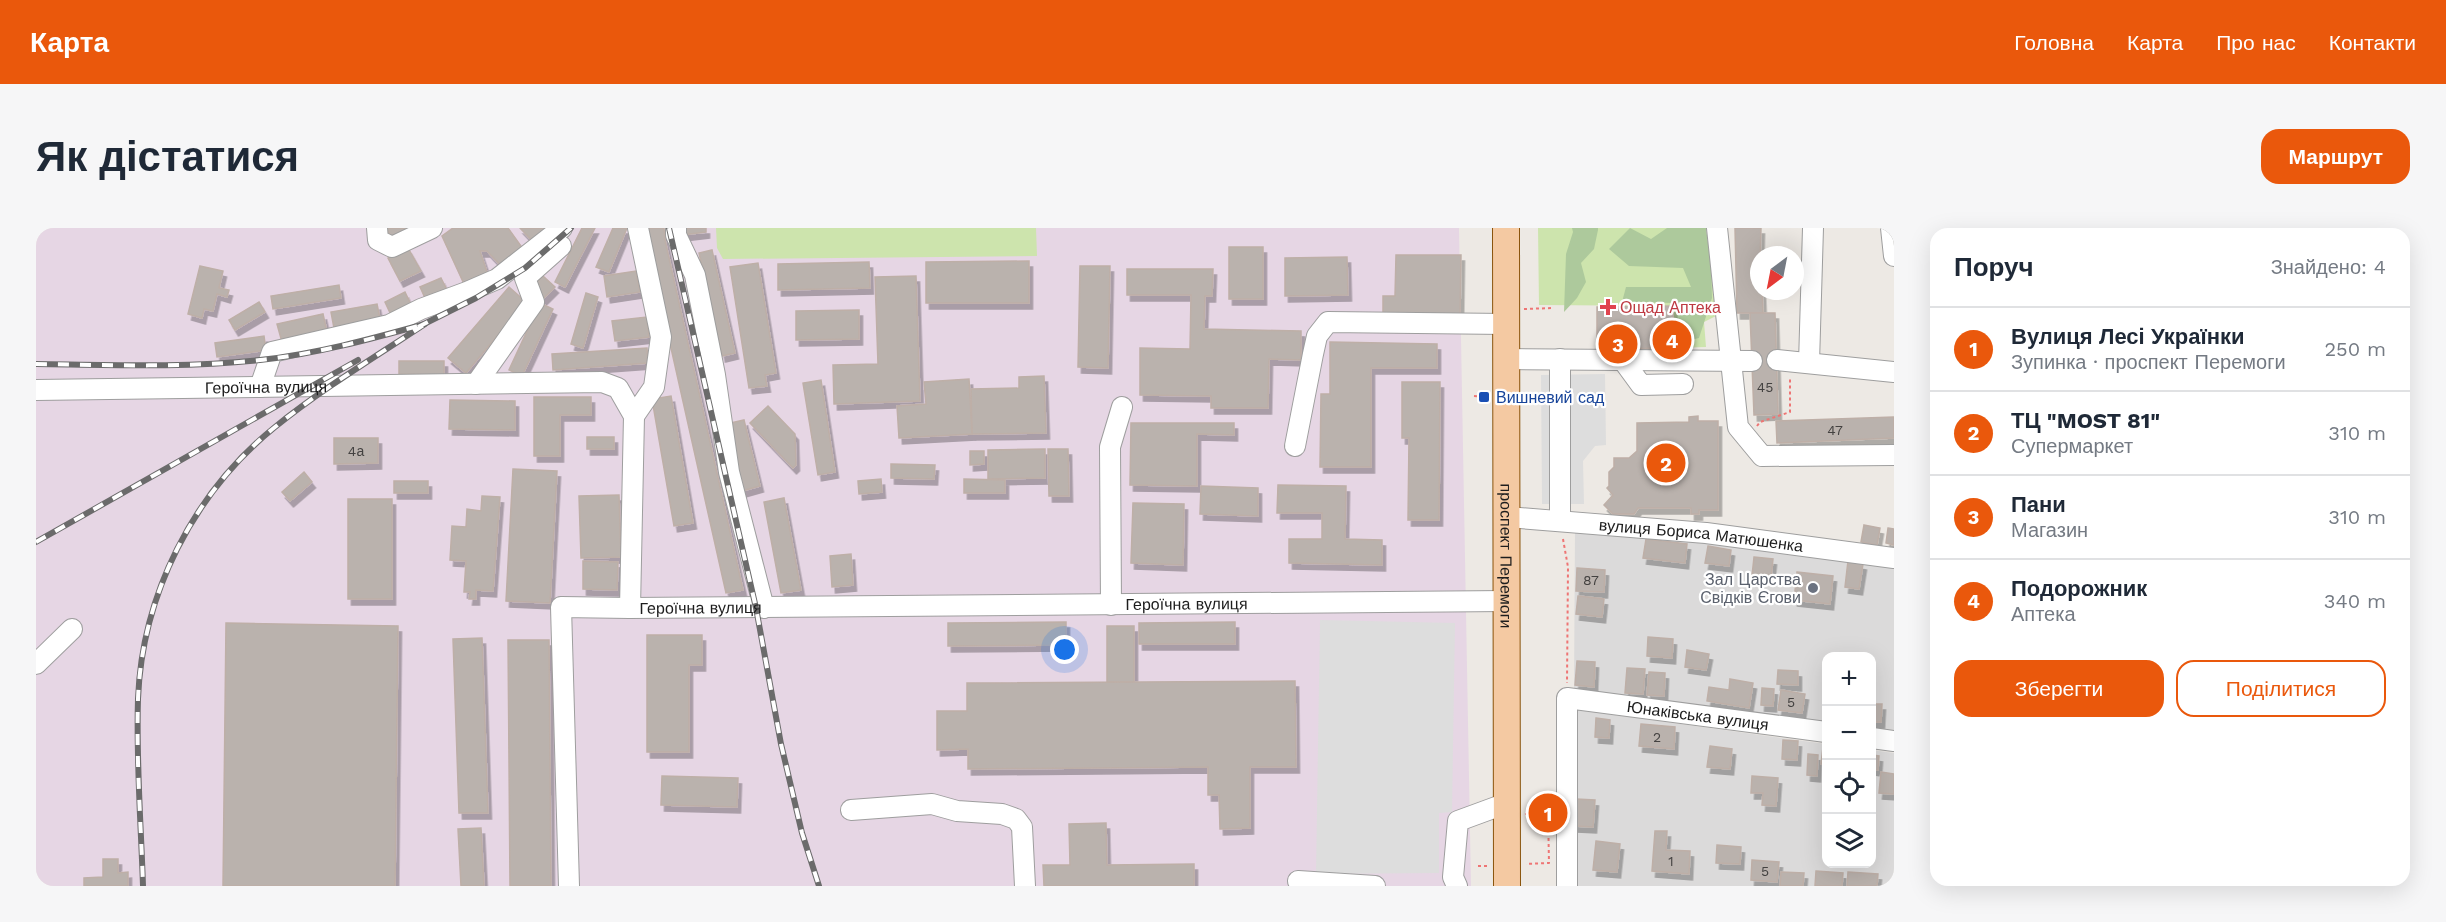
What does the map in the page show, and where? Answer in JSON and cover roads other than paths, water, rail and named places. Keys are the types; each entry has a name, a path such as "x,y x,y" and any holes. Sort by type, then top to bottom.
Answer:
{"main road":[{"name":"проспект Перемоги","path":"1506,228 1507,876"}],"street":[{"path":"377,228 378,240 392,247 432,228"},
{"path":"634,416 654,387 661,337 638,228"},
{"path":"676,228 676,235 695,275 715,375 729,472 764,608"},
{"path":"1717,228 1737,427 1762,456 1894,455"},
{"path":"1813,228 1792,361 1894,372"},
{"path":"1891,228 1894,256"},
{"path":"476,384 534,302 525,278 562,237"},
{"path":"260,387 272,352 389,325 497,279 562,237"},
{"path":"1296,446 1317,336 1328,322 1506,317"},
{"path":"1506,359 1752,360"},
{"path":"1560,359 1560,520"},
{"path":"1622,359 1641,385 1683,384"},
{"name":"Героїчна вулиця","path":"36,390 602,382 618,388 634,416 630,608 1506,601"},
{"path":"1111,605 1110,447 1122,407"},
{"name":"вулиця Бориса Матюшенка","path":"1507,517 1706,533 1894,558"},
{"path":"569,886 561,607 630,608"},
{"path":"36,664 72,629"},
{"name":"Юнаківська вулиця","path":"1567,886 1567,698 1822,731"},
{"path":"1876,739 1894,741"},
{"path":"851,810 932,804 957,811 1002,814 1016,819 1022,827 1025,886"},
{"path":"1457,886 1453,877 1458,821 1507,809"},
{"path":"1299,881 1375,886"}],"railway":[{"path":"418,327 476,298 525,268 571,228"},
{"path":"669,228 756,608 781,744 802,833 819,886"},
{"path":"36,364 232,363 323,350 425,324 311,400 275,427 246,453 220,483 197,515 177,549 161,585 150,622 142,660 138,699 143,886"},
{"path":"36,542 358,360"}],"place":[{"name":"Ощад Аптека","path":"1608,307"},
{"name":"Подорожник","path":"1672,340"},
{"name":"Пани","path":"1618,344"},
{"name":"Вишневий сад","path":"1484,397"},
{"name":"ТЦ \"MOST 81\"","path":"1666,463"},
{"name":"Зал Царства Свідків Єгови","path":"1813,588"},
{"name":"Вулиця Лесі Українки","path":"1548,813"}]}
